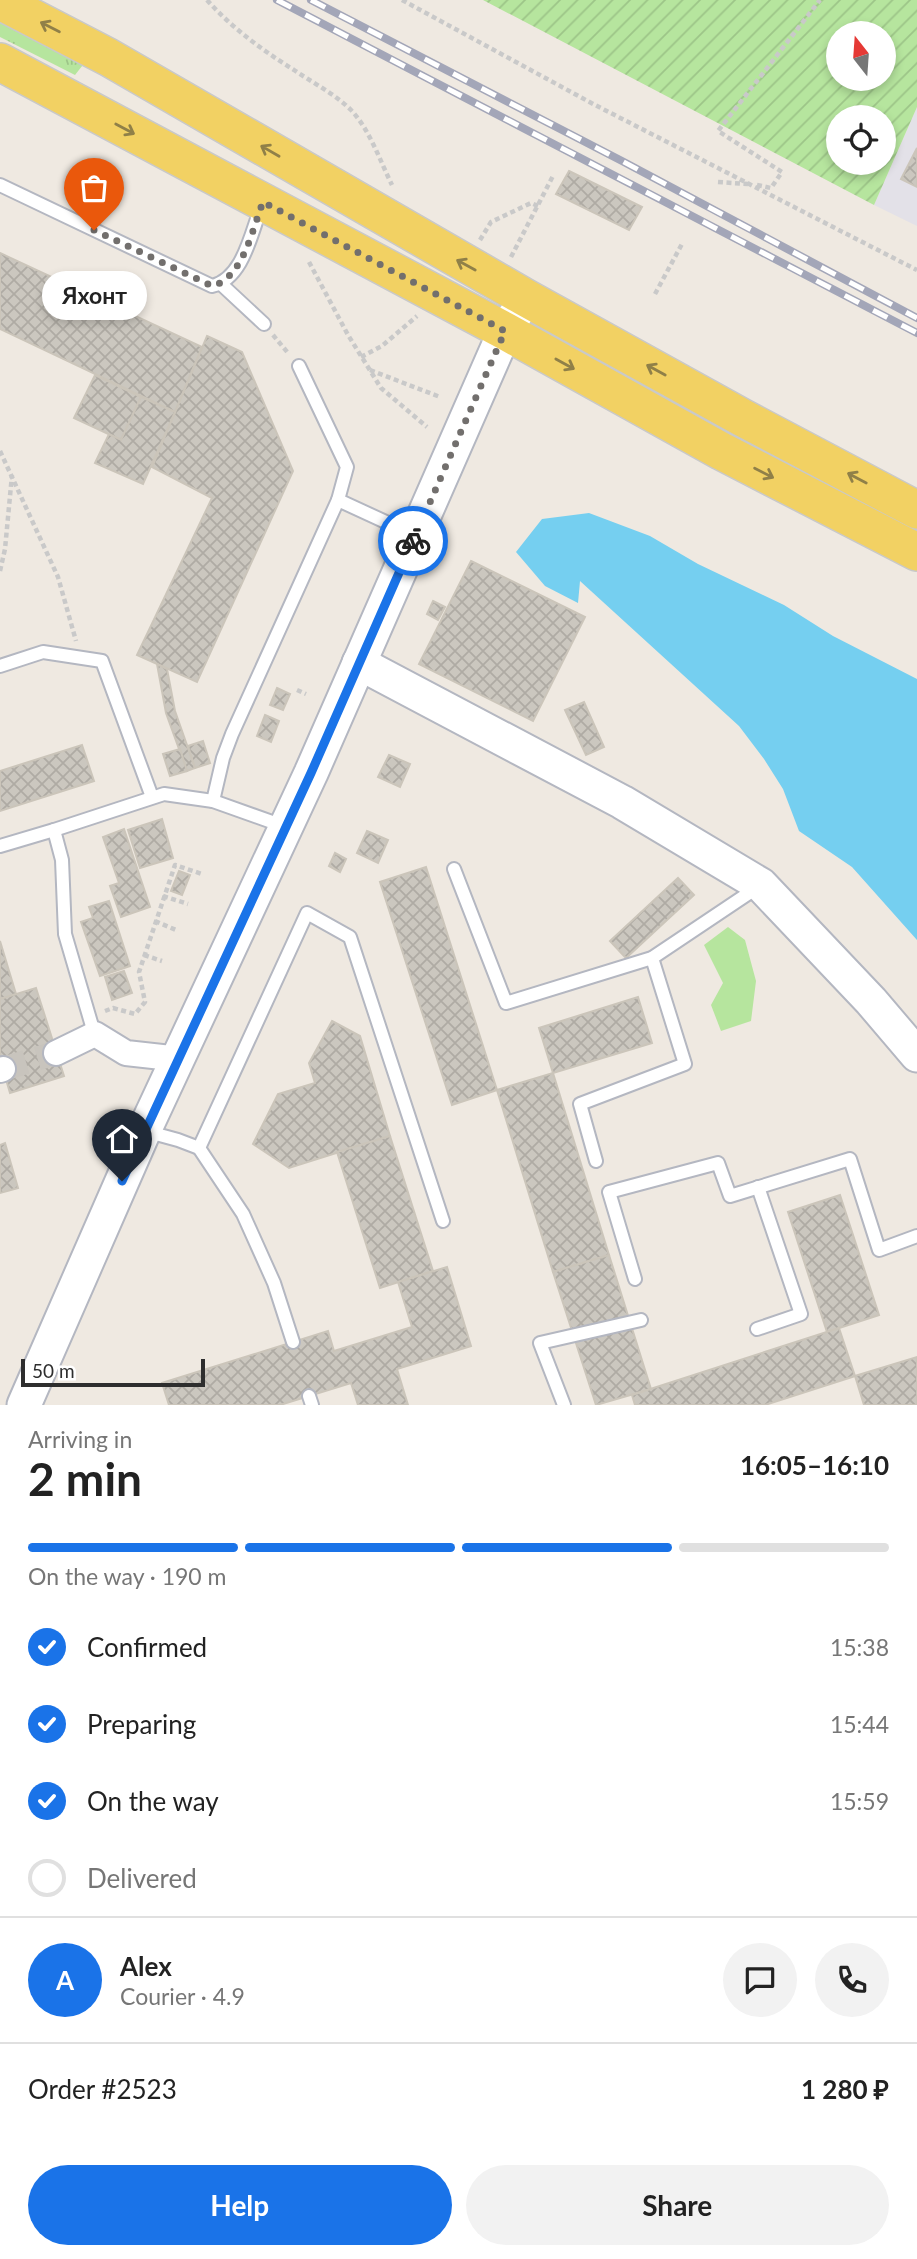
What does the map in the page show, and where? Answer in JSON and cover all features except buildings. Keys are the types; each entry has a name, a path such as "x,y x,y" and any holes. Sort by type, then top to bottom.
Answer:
{"main road":[{"path":"0,1 93,49 526,298 917,510"},
{"path":"59,94 87,92 103,83 103,69 93,49"},
{"path":"0,62 505,331 721,451 917,552"}],"street":[{"path":"23,1405 144,1131 180,1059 286,827 505,331 526,298"},
{"path":"359,663 622,802 761,885 871,1001 917,1055"},
{"path":"56,1053 92,1026 126,1053 180,1059"}],"lane":[{"path":"0,185 212,286 229,279 238,267 263,202"},
{"path":"221,284 264,324"},
{"path":"213,800 232,734 338,500 347,467 299,366"},
{"path":"338,500 415,536"},
{"path":"0,666 43,652 102,661 152,797"},
{"path":"0,846 152,797 174,795 213,800 286,827"},
{"path":"54,830 62,860 65,934 92,1026"},
{"path":"454,869 506,1003 652,958 761,885"},
{"path":"199,1148 307,912 349,937 443,1221"},
{"path":"596,1161 580,1104 685,1064 652,958"},
{"path":"144,1131 199,1148 243,1214 274,1283 292,1342"},
{"path":"635,1279 609,1192 718,1163 730,1196 850,1159 879,1250 917,1236"},
{"path":"757,1329 801,1314 758,1187"},
{"path":"564,1405 540,1343 641,1320"}],"path":[{"path":"206,0 226,21 268,54 338,98 351,110 360,122 394,189"},
{"path":"402,0 595,105 917,270"},
{"path":"718,182 771,188 782,172 718,131 820,0"},
{"path":"515,250 554,174"},
{"path":"474,250 491,222 531,203 538,206"},
{"path":"655,294 682,242"},
{"path":"305,255 381,388 427,427"},
{"path":"361,357 382,346 422,310"},
{"path":"264,324 299,366"},
{"path":"369,370 440,397"},
{"path":"0,451 58,577 78,657"},
{"path":"0,571 5,549 12,475"},
{"path":"297,690 306,694"},
{"path":"92,1026 113,1008 135,1014 145,1002 139,972 174,865 202,874"},
{"path":"163,895 188,904"},
{"path":"155,921 176,930"},
{"path":"144,955 162,961"}],"shaded area":[{"path":"917,107 917,226 874,205 887,175 896,175 896,155"}],"green space":[{"path":"483,0 917,0 917,107 896,155 896,105 826,105 826,175 887,175 874,205"},
{"path":"0,17 86,61 75,75 0,37"},
{"path":"728,927 745,940 756,981 751,1021 721,1031 711,1005 723,983 704,945"}],"water":[{"path":"589,513 650,536 698,564 784,605 833,636 917,679 917,940 852,867 799,831 783,789 739,726 580,581 578,603 545,586 516,552 542,519"}],"tunnel":[{"path":"3,1069 56,1053"}],"railway":[{"path":"277,0 917,333"},
{"path":"311,0 917,318"}],"way so far":[{"path":"94,230 212,286 229,279 238,267 263,202 505,331 413,541"}],"place":[{"name":"Яхонт","path":"94,230"}],"route":[{"path":"122,1181 311,773 413,541"}]}
